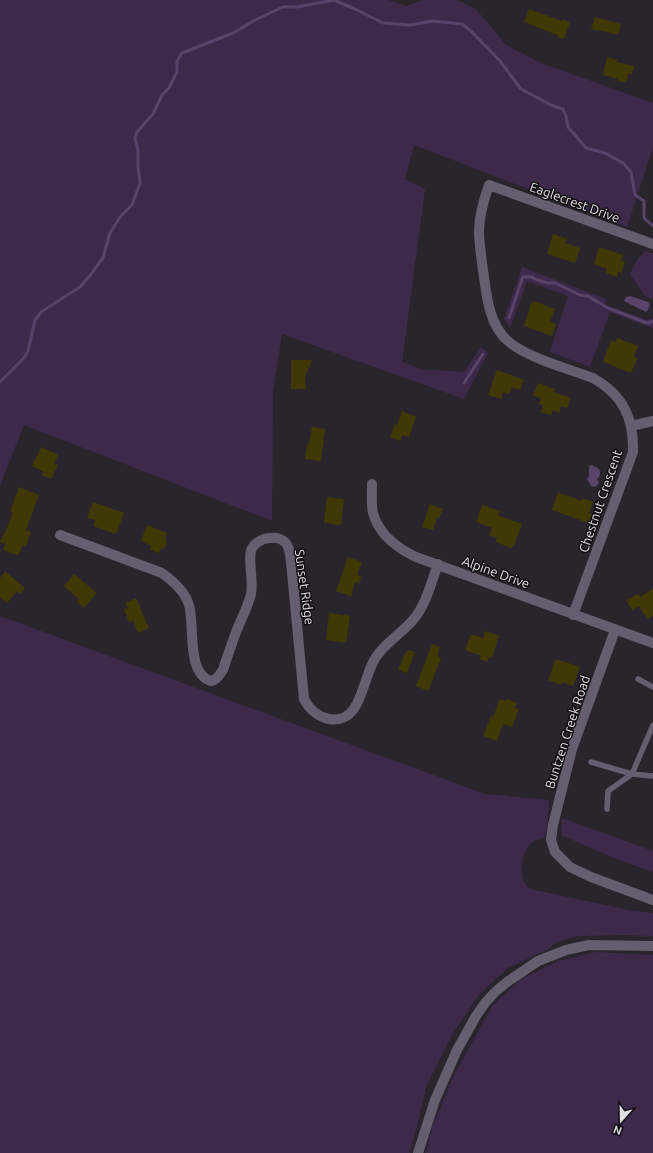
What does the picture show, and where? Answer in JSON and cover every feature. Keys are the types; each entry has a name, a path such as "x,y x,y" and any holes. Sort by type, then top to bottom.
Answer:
{"street":[{"name":"Eaglecrest Drive","path":"489,185 653,244"},
{"name":"Chestnut Crescent","path":"489,185 479,232 488,302 499,332 508,342 528,354 603,383 623,404 631,426 633,441 632,452 573,614"},
{"path":"631,426 653,421"},
{"name":"Alpine Drive","path":"372,484 373,512 380,529 387,538 404,551 653,644"},
{"name":"Sunset Ridge","path":"60,535 162,572 171,580 184,594 189,604 194,658 202,677 210,682 219,677 223,670 250,598 252,584 250,558 252,548 261,540 268,538 276,538 285,542 291,562 304,699 308,706 316,713 333,720 346,717 356,708 371,665 384,647 412,621 418,613 424,603 438,564"},
{"name":"Buntzen Creek Road","path":"615,630 572,749 553,825 551,840 555,852 570,867 591,877 653,900"},
{"path":"418,1153 435,1100 449,1067 476,1016 485,1002 495,992 538,961 566,950 595,945 653,946"}],"lane":[{"path":"638,678 653,687"},
{"path":"607,809 608,791 632,774 653,725"},
{"path":"591,762 632,774 653,776"}],"shaded area":[{"path":"0,0 388,0 406,6 423,0 457,0 476,9 506,45 541,63 653,103 653,147 627,227 414,145 405,179 425,189 402,362 421,369 464,372 481,347 488,353 464,399 282,334 273,391 272,521 24,425 0,485"},
{"path":"646,251 653,254 653,299 645,296 630,274 638,258"},
{"path":"522,267 606,299 605,305 648,320 653,318 653,328 610,312 590,367 550,352 568,296 527,281 510,328 504,319"},
{"path":"630,296 648,302 650,304 648,310 646,312 624,301 626,297"},
{"path":"592,465 599,469 600,472 597,479 599,483 595,487 591,486 587,479 589,476 589,466"},
{"path":"0,616 485,794 549,800 547,829 544,838 530,844 523,859 522,871 524,882 527,886 535,890 633,911 653,913 653,936 577,936 557,942 548,949 508,968 479,995 453,1033 427,1085 410,1153 0,1153"},
{"path":"562,818 653,851 653,872 619,860 561,835"},
{"path":"596,952 653,955 653,1153 426,1153 432,1128 453,1077 493,1005 521,979 558,961"}],"building":[{"path":"529,9 562,21 562,19 570,22 564,39 524,22"},
{"path":"595,17 621,24 618,35 591,29"},
{"path":"607,57 618,60 617,62 634,66 632,75 628,73 626,83 603,75"},
{"path":"553,234 567,239 565,243 580,248 575,263 547,254"},
{"path":"599,247 623,255 621,260 625,262 621,273 618,272 617,277 606,273 607,269 594,264"},
{"path":"534,301 555,309 550,322 556,324 552,336 524,326 531,304"},
{"path":"617,338 638,346 634,357 637,358 631,373 603,362 611,340 616,342"},
{"path":"291,360 312,360 305,376 306,389 291,389"},
{"path":"497,370 524,380 520,390 512,387 509,394 503,392 501,399 488,395"},
{"path":"538,383 555,389 554,392 571,398 567,408 561,406 559,413 553,410 551,415 541,412 543,405 539,404 541,398 533,395"},
{"path":"402,411 416,417 409,437 402,435 400,441 390,437 395,424 397,425"},
{"path":"312,427 325,429 321,461 305,459 307,444 309,444"},
{"path":"41,447 58,455 54,464 58,465 51,479 42,475 44,472 32,466"},
{"path":"19,487 39,495 26,530 31,532 26,546 23,545 18,556 3,550 5,544 0,542 13,512 10,511"},
{"path":"558,492 581,501 583,498 593,502 589,513 592,514 588,523 552,510"},
{"path":"327,497 344,499 341,525 324,523"},
{"path":"93,502 124,513 116,534 93,526 95,520 87,518"},
{"path":"430,504 443,509 439,518 437,517 433,530 422,527"},
{"path":"482,505 500,511 498,515 522,524 514,546 511,548 496,542 497,538 489,535 492,528 476,522"},
{"path":"147,525 167,533 165,540 167,541 164,549 161,548 159,553 150,550 151,546 141,541"},
{"path":"348,557 362,562 357,575 361,576 359,584 355,582 351,596 336,591"},
{"path":"5,571 25,588 20,594 17,591 7,603 0,597 0,578"},
{"path":"74,574 97,593 84,608 77,602 79,599 64,586"},
{"path":"653,589 653,616 648,619 639,606 632,610 626,600 638,594 640,597"},
{"path":"136,598 149,628 138,633 133,620 129,622 124,609 128,608 125,603"},
{"path":"329,613 350,616 346,643 326,640"},
{"path":"485,631 499,636 492,658 489,657 487,662 480,659 481,656 465,650 471,634 483,638"},
{"path":"432,644 440,647 437,656 441,658 428,691 416,686"},
{"path":"409,650 415,652 407,673 398,670 405,653"},
{"path":"556,659 580,667 573,686 562,682 561,685 548,680"},
{"path":"500,699 506,701 507,699 517,703 515,708 519,709 512,727 503,724 497,741 483,736"}],"waterway":[{"path":"0,382 24,358 28,351 35,320 41,312 80,287 103,258 110,233 120,217 132,205 140,183 138,150 135,138 137,132 153,114 162,95 169,88 177,72 177,61 182,53 233,33 257,19 283,7 297,7 334,0 383,23 411,25 433,21 462,24 471,31 500,61 521,89 551,105 563,109 568,127 586,148 605,153 623,163 631,172 635,195 644,201 644,218 653,226"},
{"path":"509,318 523,277 532,277 547,283 555,283 580,295 588,296 608,308 644,322 649,323 653,321"},
{"path":"464,383 483,354"}]}
